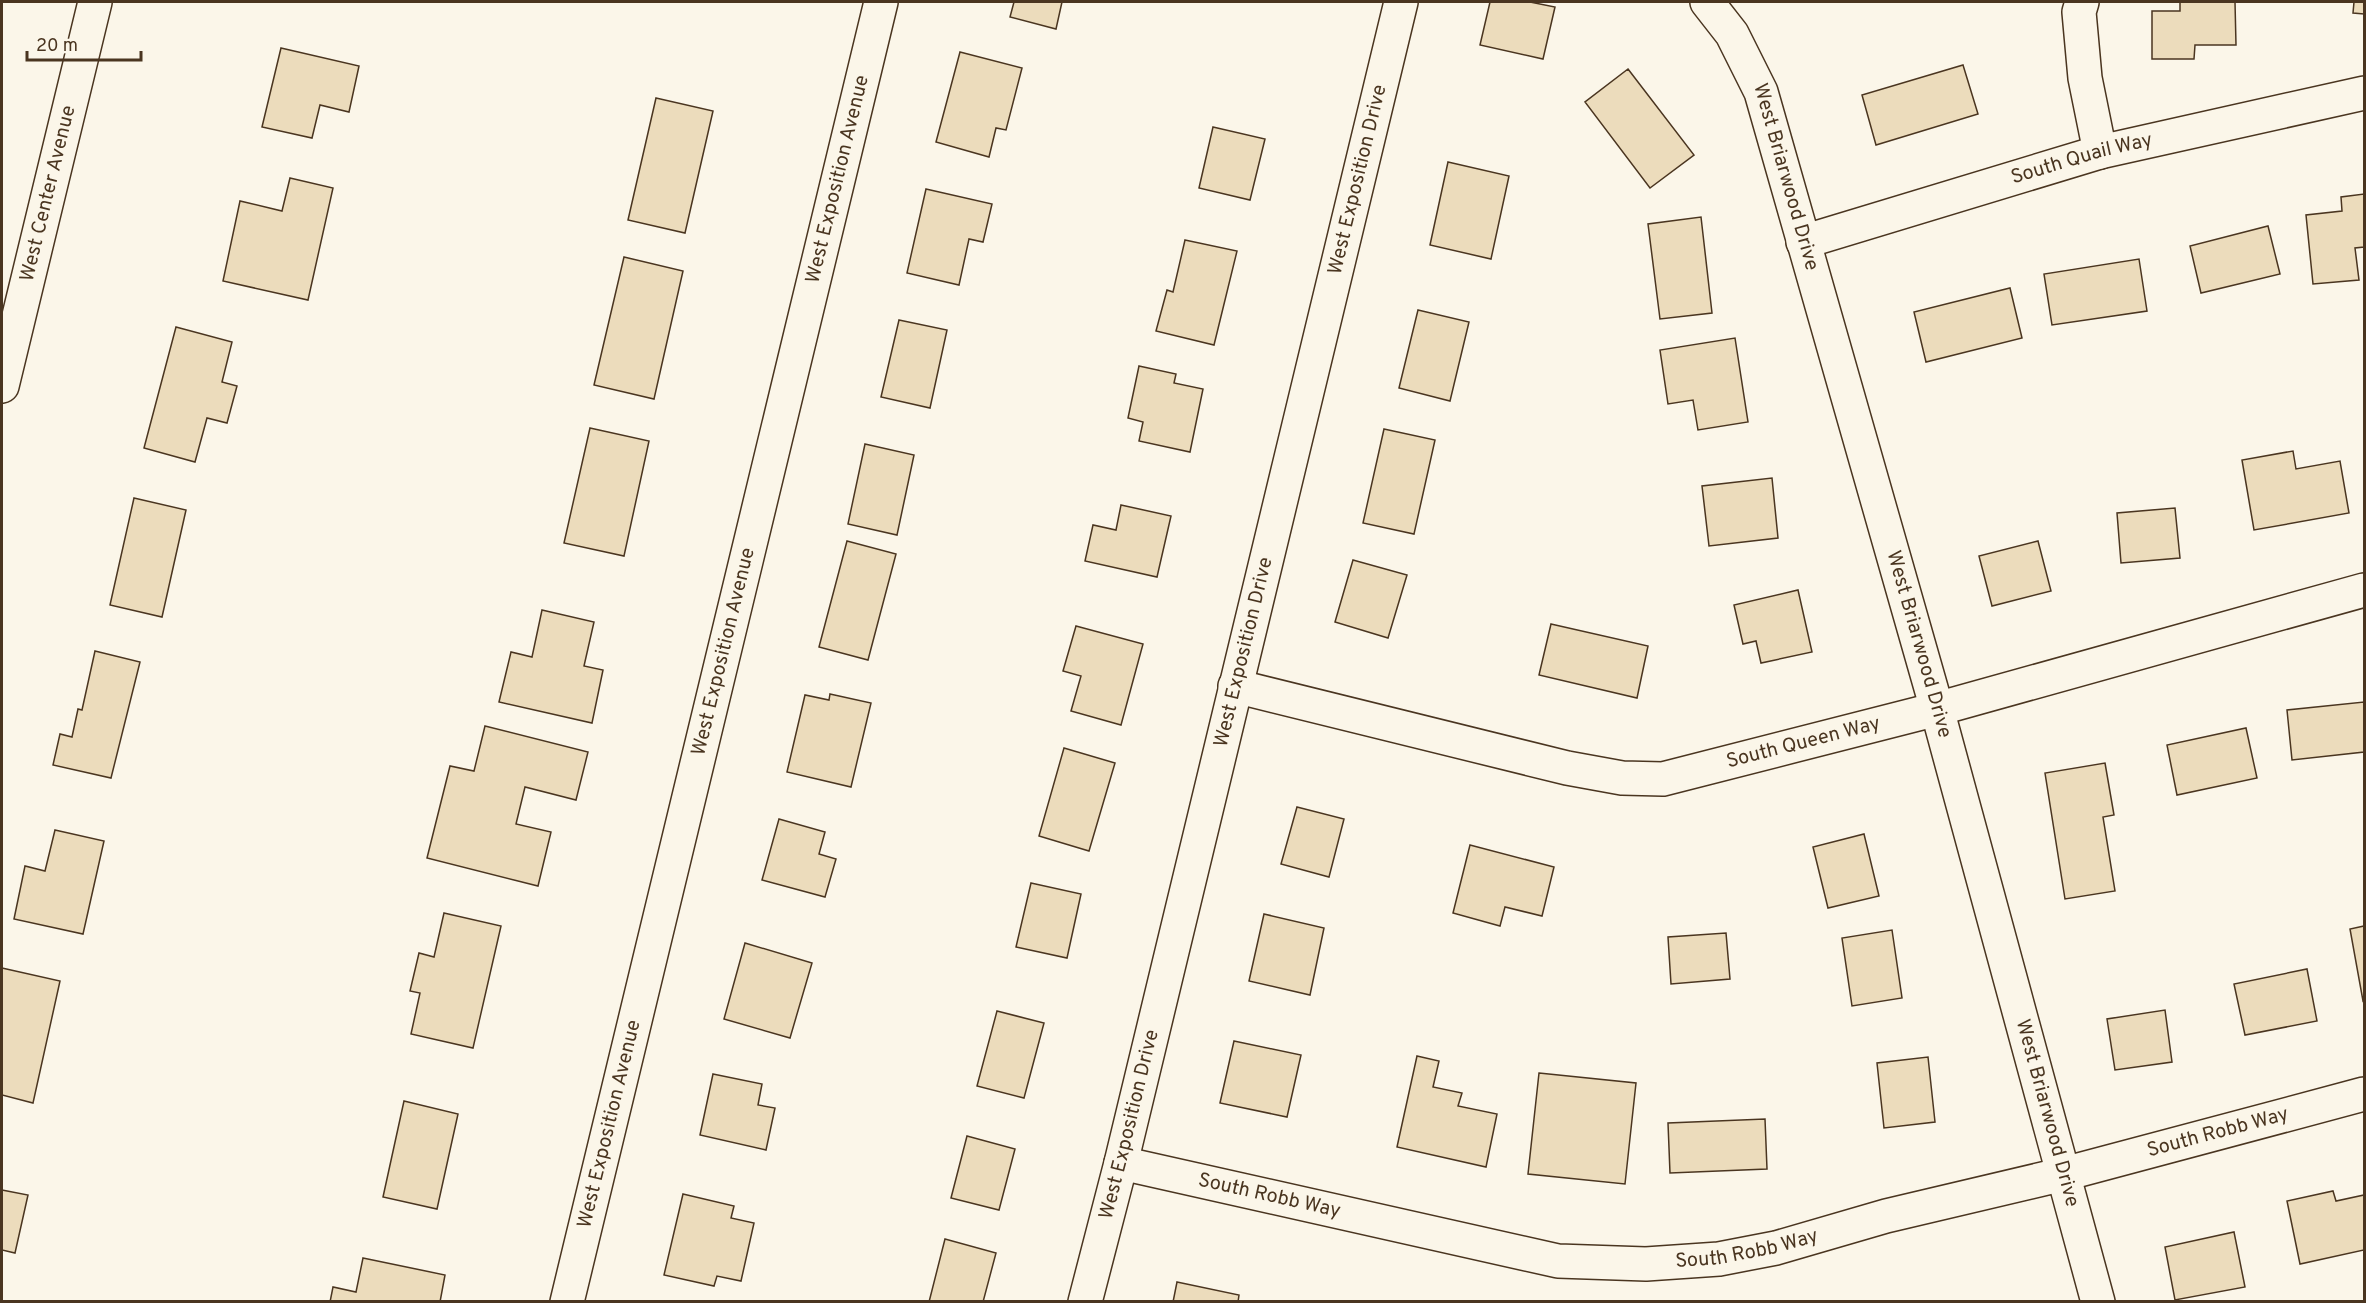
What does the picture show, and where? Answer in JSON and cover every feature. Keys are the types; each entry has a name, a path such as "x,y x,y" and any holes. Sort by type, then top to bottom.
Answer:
{"street":[{"name":"West Center Avenue","path":"2,386 95,2"},
{"name":"West Exposition Avenue","path":"567,1302 881,2"},
{"name":"West Exposition Drive","path":"1085,1302 1121,1163 1401,2"},
{"name":"West Briarwood Drive","path":"1707,2 1732,34 1761,92 1937,709 2098,1302"},
{"path":"2082,2 2079,12 2085,78 2100,152"},
{"name":"South Quail Way","path":"1803,242 2100,152 2364,93"},
{"name":"South Queen Way","path":"1235,686 1567,768 1622,778 1663,779 1937,709 2364,590"},
{"name":"South Robb Way","path":"1121,1163 1558,1261 1646,1264 1719,1259 1776,1248 1886,1216 2064,1174 2364,1094"}],"building":[{"path":"1014,2 1062,2 1056,29 1010,17"},
{"path":"1490,2 1530,2 1555,7 1543,59 1480,45"},
{"path":"2180,2 2235,2 2236,45 2195,45 2194,59 2152,59 2152,11 2180,11"},
{"path":"2354,2 2364,2 2364,14 2353,13"},
{"path":"281,48 359,66 349,112 320,105 312,138 262,127"},
{"path":"960,52 1022,68 1006,130 996,128 989,157 936,142"},
{"path":"1963,65 1978,114 1876,145 1862,95"},
{"path":"1628,69 1694,155 1650,188 1585,102"},
{"path":"656,98 713,111 685,233 628,220"},
{"path":"1213,127 1265,139 1250,200 1199,188"},
{"path":"1448,162 1509,176 1491,259 1430,245"},
{"path":"290,178 333,188 308,300 223,281 240,201 282,211"},
{"path":"926,189 992,204 983,242 969,239 959,285 907,273"},
{"path":"2364,194 2364,247 2355,248 2359,280 2313,284 2306,215 2342,211 2341,197"},
{"path":"1701,217 1712,313 1660,319 1648,224"},
{"path":"2268,226 2280,274 2201,293 2190,246"},
{"path":"1185,240 1237,251 1214,345 1156,331 1167,290 1173,292"},
{"path":"624,257 683,271 654,399 594,385"},
{"path":"2139,259 2147,311 2052,325 2044,274"},
{"path":"2010,288 2022,338 1926,362 1914,312"},
{"path":"1418,310 1469,322 1450,401 1399,388"},
{"path":"899,320 947,330 930,408 881,397"},
{"path":"176,327 232,342 222,382 237,386 227,423 207,418 195,462 144,448"},
{"path":"1735,338 1748,422 1698,430 1693,400 1668,404 1660,350"},
{"path":"1139,366 1176,374 1174,383 1203,389 1190,452 1139,441 1143,422 1128,418"},
{"path":"590,428 649,441 624,556 564,543"},
{"path":"1384,429 1435,440 1414,534 1363,523"},
{"path":"865,444 914,455 897,535 848,524"},
{"path":"2293,451 2296,469 2340,461 2349,513 2254,530 2242,460"},
{"path":"1772,478 1778,538 1709,546 1702,486"},
{"path":"134,498 186,510 162,617 110,605"},
{"path":"1121,505 1171,516 1157,577 1085,561 1093,525 1116,530"},
{"path":"2175,508 2180,558 2121,563 2117,513"},
{"path":"847,541 896,554 868,660 819,647"},
{"path":"2038,541 2051,591 1992,606 1979,556"},
{"path":"1353,560 1407,575 1388,638 1335,622"},
{"path":"1798,590 1812,652 1761,663 1756,641 1743,644 1734,605"},
{"path":"542,610 594,622 584,666 603,670 592,723 499,702 511,652 532,657"},
{"path":"1551,624 1648,646 1637,698 1539,675"},
{"path":"1076,626 1143,644 1121,725 1071,711 1081,676 1063,671"},
{"path":"95,651 140,662 111,778 53,765 60,734 72,737 78,709 82,710"},
{"path":"830,694 871,703 851,787 787,772 805,695 829,700"},
{"path":"2364,702 2364,752 2292,760 2287,710"},
{"path":"485,726 588,752 576,800 525,787 516,824 551,832 538,886 427,858 450,766 474,771"},
{"path":"2246,728 2257,778 2177,795 2167,745"},
{"path":"1064,748 1115,763 1089,851 1039,836"},
{"path":"2105,763 2114,815 2103,817 2115,891 2065,899 2045,773"},
{"path":"1297,807 1344,819 1329,877 1281,864"},
{"path":"779,819 825,832 819,854 836,859 825,897 762,880"},
{"path":"55,830 104,841 83,934 14,919 25,866 45,871"},
{"path":"1864,834 1879,896 1828,908 1813,847"},
{"path":"1470,845 1554,867 1542,916 1505,907 1500,926 1453,913"},
{"path":"1031,883 1081,894 1067,958 1016,947"},
{"path":"444,913 501,926 473,1048 411,1034 420,993 410,991 419,953 434,957"},
{"path":"1264,914 1324,928 1310,995 1249,981"},
{"path":"2364,926 2364,1000 2363,1001 2350,929"},
{"path":"1892,930 1902,998 1852,1006 1842,938"},
{"path":"1726,933 1730,979 1671,984 1668,937"},
{"path":"745,943 812,963 790,1038 724,1019"},
{"path":"2,968 60,981 33,1103 2,1095"},
{"path":"2307,969 2317,1021 2245,1035 2234,984"},
{"path":"2165,1010 2172,1062 2115,1070 2107,1019"},
{"path":"997,1011 1044,1023 1024,1098 977,1086"},
{"path":"1234,1041 1301,1055 1287,1117 1220,1103"},
{"path":"1417,1056 1439,1061 1433,1087 1462,1093 1458,1106 1497,1114 1486,1167 1397,1147"},
{"path":"1928,1057 1935,1122 1884,1128 1877,1063"},
{"path":"1539,1073 1636,1083 1625,1184 1528,1174"},
{"path":"713,1074 762,1084 758,1105 775,1108 766,1150 700,1135"},
{"path":"404,1101 458,1114 437,1209 383,1197"},
{"path":"1765,1119 1767,1169 1670,1173 1668,1123"},
{"path":"967,1136 1015,1149 999,1210 951,1198"},
{"path":"2,1190 28,1195 15,1253 2,1250"},
{"path":"2333,1191 2336,1201 2364,1195 2364,1250 2300,1264 2287,1201"},
{"path":"683,1194 734,1206 731,1218 754,1223 741,1281 717,1276 714,1286 664,1275"},
{"path":"2234,1232 2245,1287 2175,1300 2165,1247"},
{"path":"945,1239 996,1253 983,1302 929,1302"},
{"path":"363,1258 445,1275 440,1302 330,1302 333,1287 356,1292"},
{"path":"1177,1282 1239,1295 1238,1302 1173,1302"}]}
